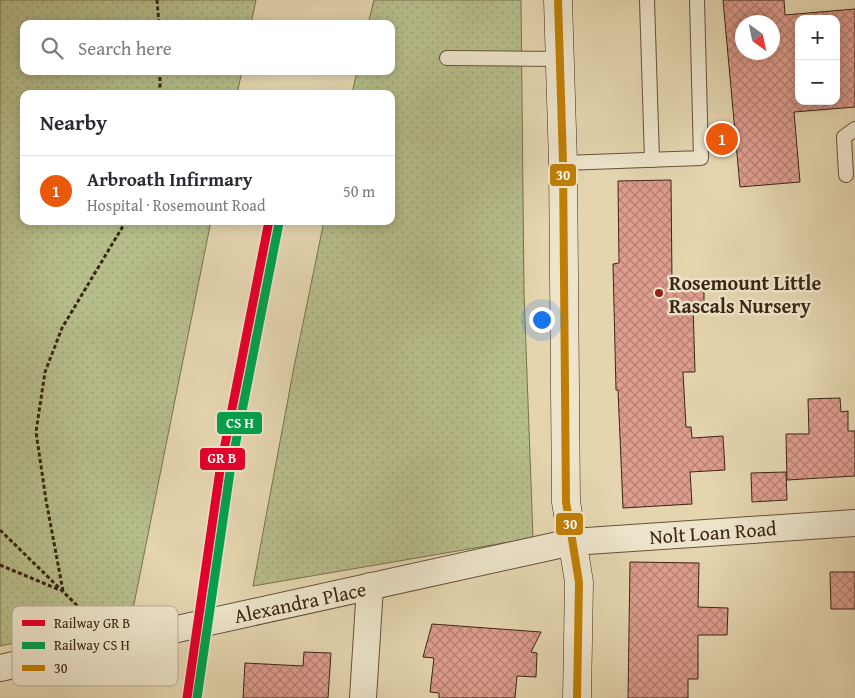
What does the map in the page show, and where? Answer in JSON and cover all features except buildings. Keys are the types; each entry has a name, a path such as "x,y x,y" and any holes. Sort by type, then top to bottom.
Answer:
{"main road":[{"path":"558,0 563,163 566,502 579,582 577,698"}],"street":[{"name":"Nolt Loan Road","path":"572,542 855,523"},
{"name":"Alexandra Place","path":"178,629 572,542"},
{"path":"363,698 370,586"}],"lane":[{"path":"647,0 652,160"},
{"path":"563,163 701,158 697,0"},
{"path":"447,58 559,59"},
{"path":"846,175 844,137 855,129"}],"path":[{"path":"157,0 159,20"},
{"path":"160,75 160,90"},
{"path":"63,591 46,500 36,432 45,372 62,328 124,225"},
{"path":"0,530 78,606"},
{"path":"0,565 63,591"}],"green space":[{"path":"0,0 256,0 252,20 20,20 20,75 241,75 238,90 20,90 20,225 210,225 134,606 12,606 12,644 0,646"},
{"path":"374,0 521,0 524,292 533,538 253,586 294,367 323,225 395,225 395,90 353,90 356,75 395,75 395,20 369,20"}],"transit line":[{"name":"30","path":"558,0 563,163 566,502 579,582 577,698"},
{"path":"187,698 220,470 268,225"},
{"path":"197,698 230,472 279,225"}],"place":[{"name":"Arbroath Infirmary","path":"722,139"},
{"name":"Rosemount Little Rascals Nursery","path":"659,293"}]}
